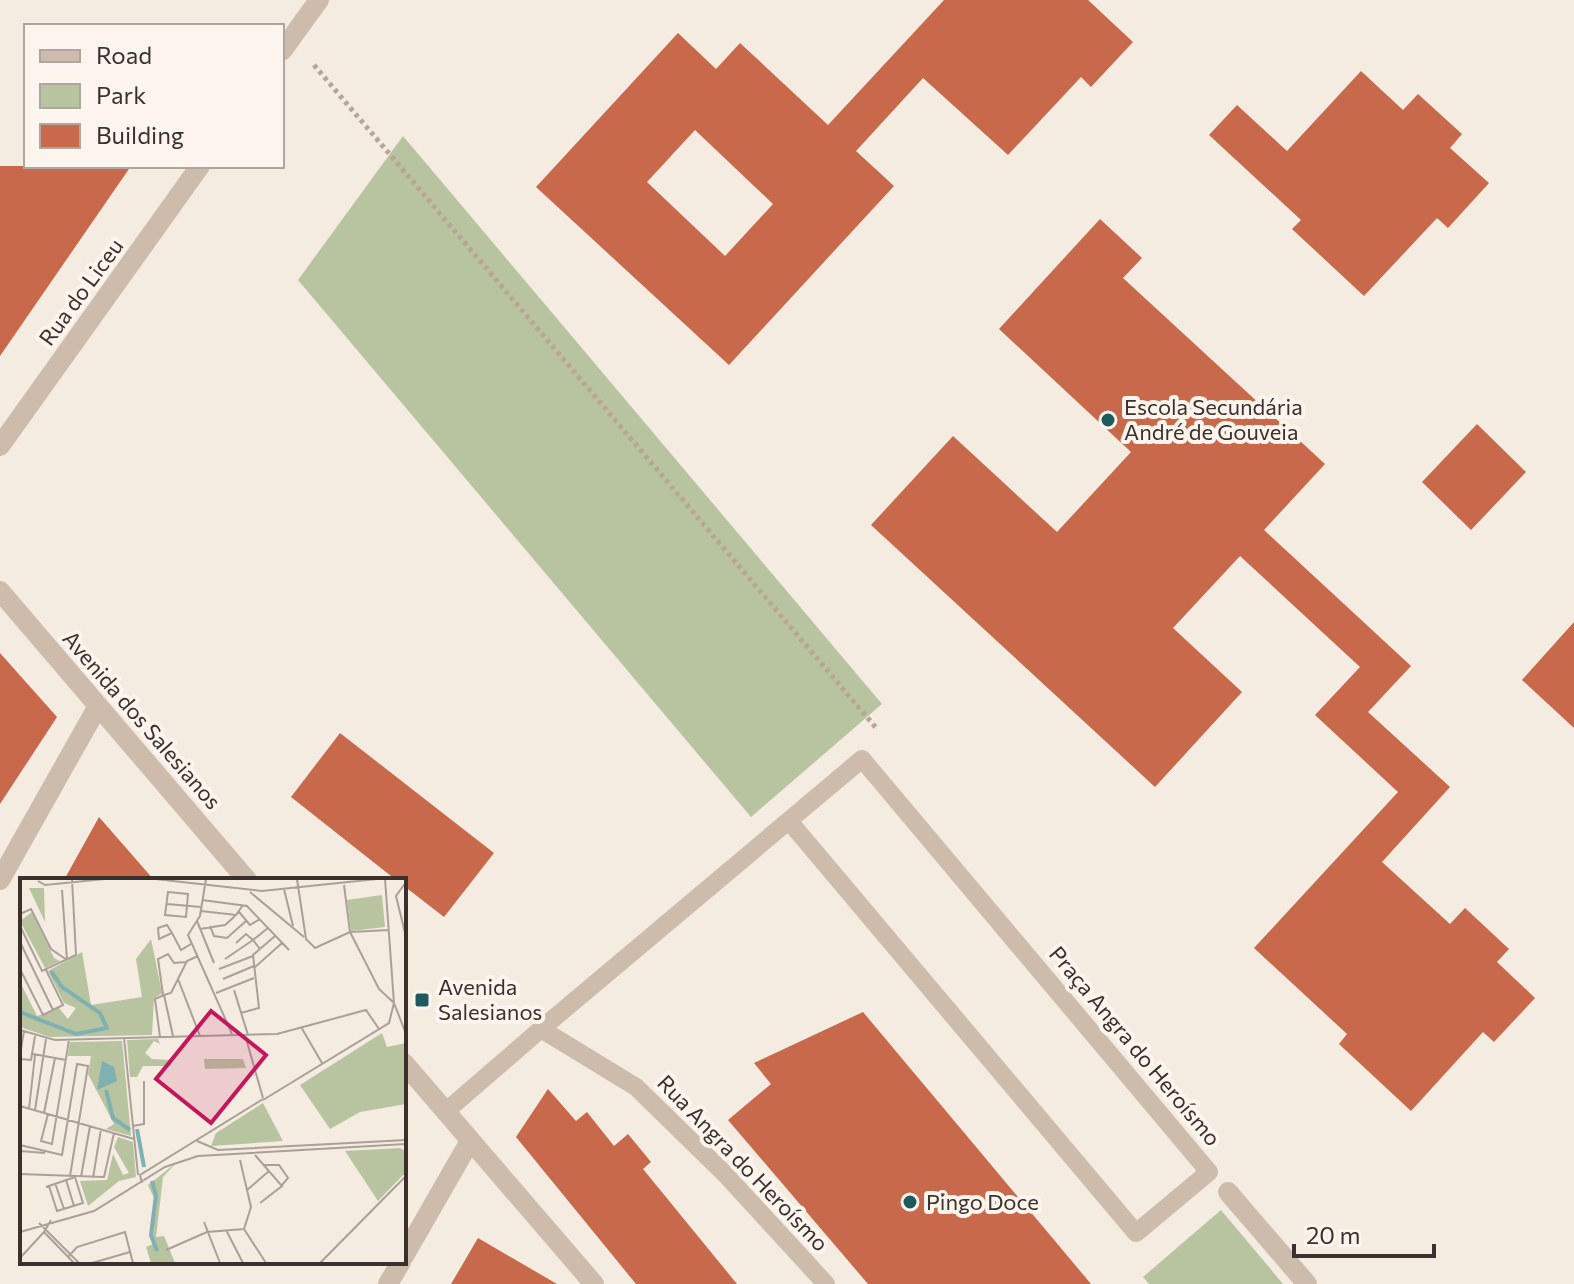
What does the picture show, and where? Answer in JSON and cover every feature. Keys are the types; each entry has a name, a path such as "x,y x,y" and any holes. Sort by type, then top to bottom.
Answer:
{"street":[{"path":"286,45 319,0"},
{"name":"Rua do Liceu","path":"0,446 199,168"},
{"name":"Avenida dos Salesianos","path":"0,591 245,878"},
{"path":"0,880 98,706"},
{"path":"406,1065 594,1284"},
{"path":"406,1253 470,1141"},
{"path":"1228,1192 1307,1284"},
{"path":"388,1284 400,1264"}],"lane":[{"name":"Praça Angra do Heroísmo","path":"862,759 1209,1172 1136,1233 789,821 862,759"},
{"path":"445,1112 789,821"},
{"name":"Rua Angra do Heroísmo","path":"541,1029 636,1087 724,1173 826,1284"}],"path":[{"path":"286,45 879,731"}],"green space":[{"path":"403,136 882,704 751,817 298,280"},
{"path":"1221,1210 1283,1284 1149,1284 1143,1277"}],"building":[{"path":"944,0 1088,0 1133,42 1091,87 1081,77 1008,155 923,78 856,151 894,186 729,365 536,187 678,33 716,69 740,43 828,125","holes":["695,130 773,204 725,256 647,182"]},
{"path":"1361,71 1403,110 1418,94 1462,134 1450,148 1489,183 1448,228 1437,218 1364,296 1292,229 1301,220 1209,135 1237,105 1287,151"},
{"path":"0,166 130,168 0,356"},
{"path":"1100,219 1142,258 1123,278 1325,464 1264,530 1411,666 1368,712 1450,787 1382,862 1450,924 1465,908 1509,949 1497,962 1535,998 1494,1042 1483,1032 1411,1111 1339,1044 1347,1034 1254,948 1398,792 1315,715 1360,667 1240,556 1173,628 1242,692 1155,787 871,525 953,436 1057,532 1131,452 999,329"},
{"path":"1477,424 1526,472 1471,530 1422,482"},
{"path":"1574,622 1574,728 1522,680"},
{"path":"0,653 57,717 0,804"},
{"path":"340,733 494,853 444,917 406,888 406,878 393,878 291,797"},
{"path":"99,817 152,878 65,878"},
{"name":"Pingo Doce","path":"863,1012 1091,1284 868,1284 728,1120 771,1084 754,1063"},
{"path":"548,1089 576,1121 587,1112 614,1146 628,1134 651,1162 643,1169 737,1284 636,1284 516,1137"},
{"path":"478,1238 557,1284 451,1284"}],"place":[{"name":"Escola Secundária André de Gouveia","path":"1108,420"},
{"name":"Avenida Salesianos","path":"422,1000"},
{"name":"Pingo Doce","path":"910,1202"}]}
